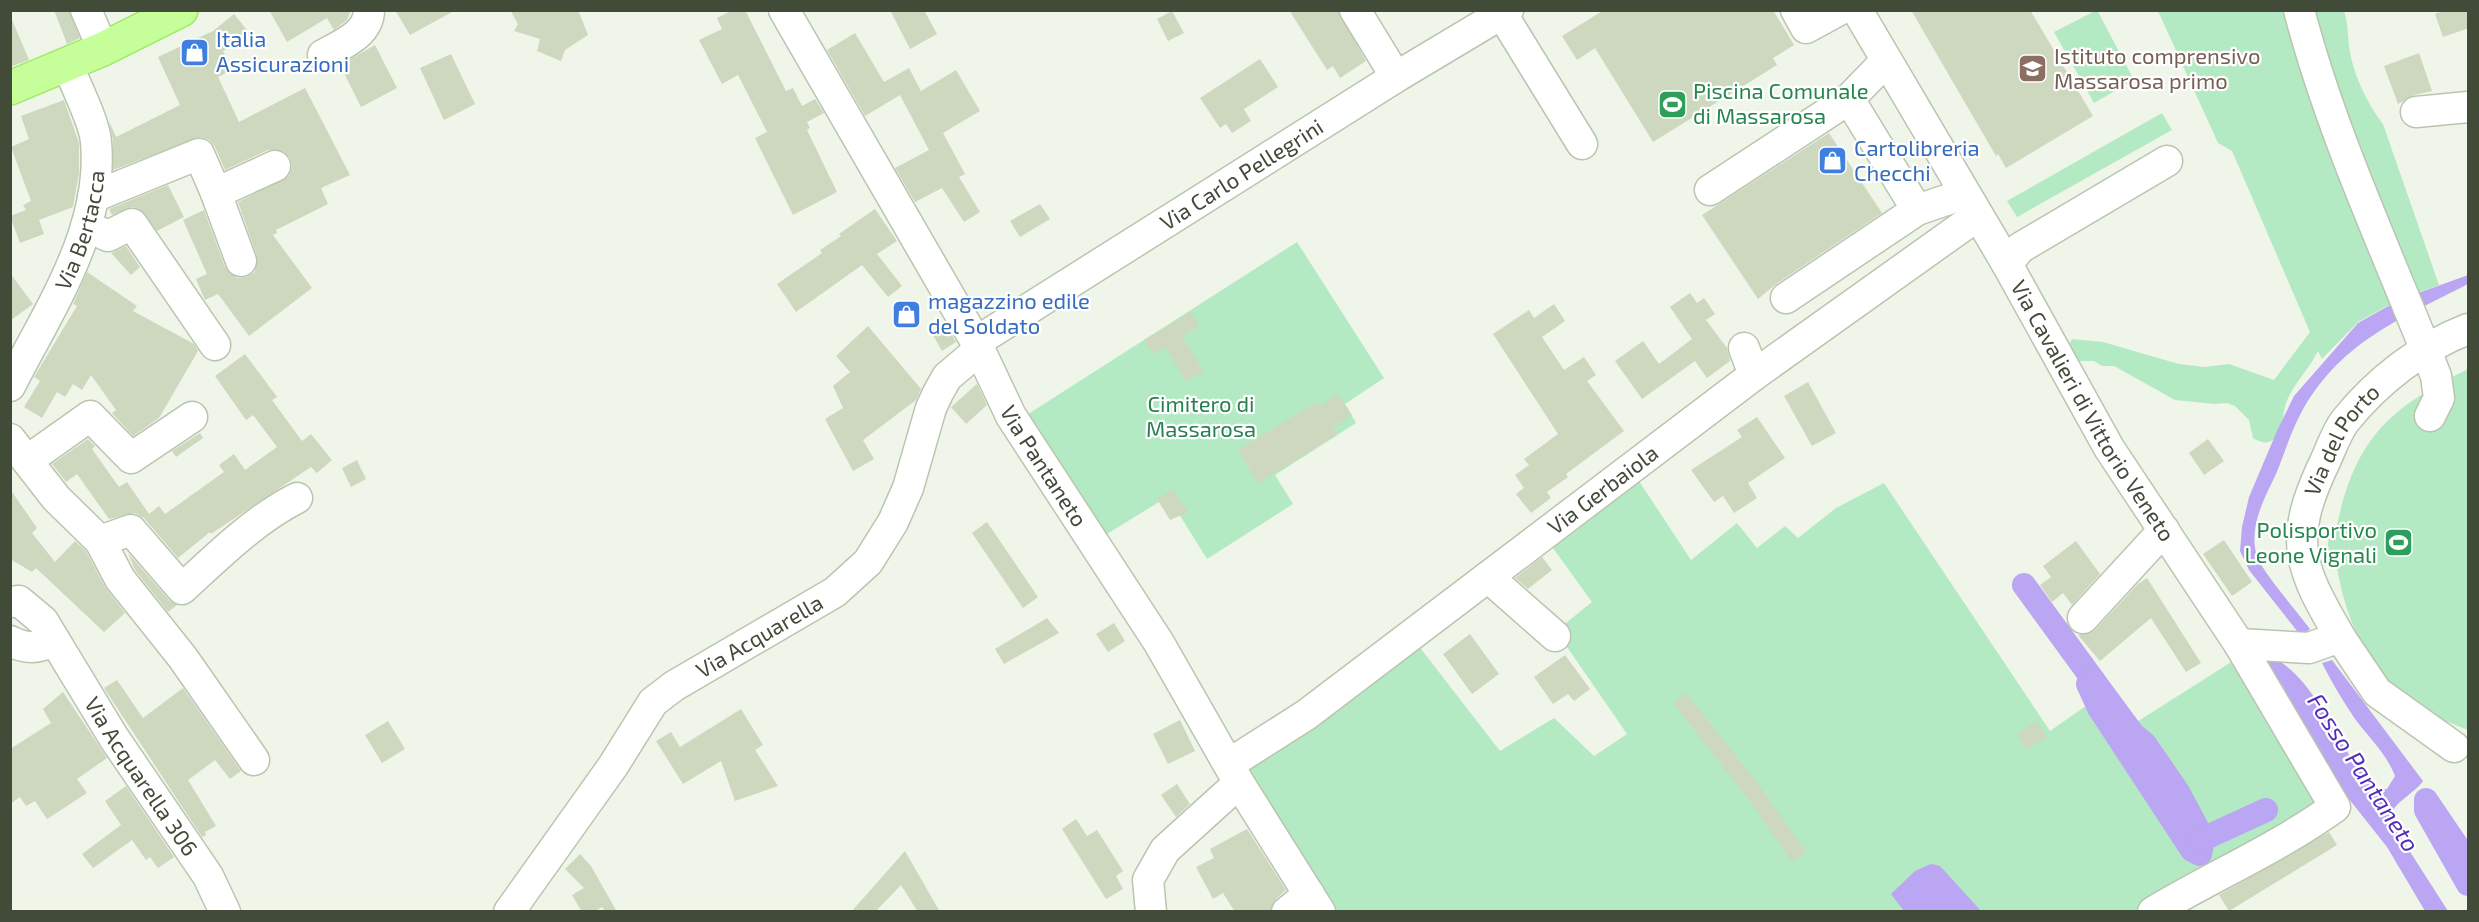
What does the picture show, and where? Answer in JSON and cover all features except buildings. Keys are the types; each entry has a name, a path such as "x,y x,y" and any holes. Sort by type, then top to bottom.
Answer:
{"main road":[{"path":"10,88 103,49 181,10"}],"street":[{"path":"86,10 103,49"},
{"path":"323,55 358,35 369,16 369,10"},
{"name":"Via Pantaneto","path":"784,10 978,346 1011,416 1159,644 1306,906"},
{"path":"1355,10 1396,77"},
{"path":"1796,10 1806,28 1839,10"},
{"name":"Via Cavalieri di Vittorio Veneto","path":"1857,10 2007,264 2109,448 2239,644 2335,807 2295,835 2232,867 2153,912"},
{"path":"2299,10 2309,49 2391,268 2436,376 2439,398 2430,416"},
{"path":"1505,12 1582,144"},
{"name":"Via Carlo Pellegrini","path":"978,346 1396,77 1505,12"},
{"path":"1710,190 1849,99 1886,61"},
{"name":"Via Bertacca","path":"10,386 57,293 86,226 93,196 96,140 67,64"},
{"path":"1849,99 1917,210"},
{"path":"2416,112 2469,106"},
{"path":"93,196 199,154 241,261"},
{"path":"2007,264 2020,248 2167,161"},
{"path":"216,193 274,166"},
{"path":"1786,298 1917,210 1971,205"},
{"name":"Via Gerbaiola","path":"1152,910 1148,880 1165,850 1234,774 1306,715 1488,577 1749,361 1971,205"},
{"path":"86,226 108,236 132,224 215,345"},
{"name":"Via del Porto","path":"2454,747 2377,692 2340,637 2313,589 2303,555 2301,523 2313,487 2344,422 2387,376 2447,337 2469,329"},
{"name":"Via Acquarella","path":"509,912 613,766 653,702 674,686 835,592 868,562 893,522 908,488 931,408 938,393 947,377 978,346"},
{"path":"192,417 131,458 90,416 19,450 56,498 100,541 120,579 183,658 254,760"},
{"path":"100,541 131,530 182,589 232,543 297,498"},
{"path":"2083,618 2164,530"},
{"path":"1488,577 1555,636"},
{"name":"Via Acquarella 306","path":"10,602 19,601 43,621 114,738 207,876 225,912"},
{"path":"2239,644 2309,648 2340,637"},
{"path":"10,641 20,646 36,648 55,641"}],"green space":[{"path":"2097,10 2134,80 2094,103 2054,32"},
{"path":"2158,11 2344,11 2349,47 2357,78 2366,98 2383,124 2439,285 2398,300 2358,322 2322,359 2318,351 2289,396 2280,431 2269,442 2261,442 2253,438 2249,420 2235,406 2227,403 2175,400 2114,366 2102,366 2094,361 2075,361 2070,343 2072,339 2103,342 2179,364 2205,367 2229,364 2274,380 2310,332 2232,151 2218,143"},
{"path":"2162,113 2172,130 2017,217 2007,201"},
{"name":"Cimitero di Massarosa","path":"1297,242 1384,378 1345,404 1356,423 1275,475 1293,504 1207,559 1179,514 1159,502 1099,539 1022,418"},
{"name":"Polisportivo Leone Vignali","path":"2468,369 2468,730 2439,718 2415,703 2394,686 2376,666 2362,644 2351,619 2336,561 2326,561 2330,526 2337,525 2345,495 2366,447 2397,412 2417,397"},
{"path":"1635,475 1691,560 1737,523 1757,548 1785,526 1798,538 1836,508 1884,483 2050,731 2093,701 2118,734 2239,657 2326,802 2145,911 1330,912 1241,769 1418,645 1500,751 1554,718 1594,756 1627,734 1556,631 1592,602 1545,537"}],"shaded area":[{"path":"2468,275 2468,284 2395,322 2352,351 2315,390 2296,422 2262,504 2254,535 2260,562 2310,629 2301,636 2249,570 2240,551 2242,527 2249,497 2277,431 2294,396 2358,323 2399,300"},
{"path":"2275,658 2288,667 2309,690 2350,756 2375,789 2387,789 2395,776 2382,753 2355,719 2322,663 2332,660 2423,781 2394,808 2389,819 2448,911 2425,911 2387,847 2349,799 2301,721 2283,686 2270,671 2269,662"},
{"path":"1931,864 1940,866 1981,911 1904,911 1891,894 1915,871"}],"waterway":[{"path":"2024,585 2094,681"},
{"path":"2094,681 2133,734 2145,744 2178,792 2203,839 2200,854 2192,850 2099,708 2088,684 2094,681"},
{"path":"2468,862 2426,800 2426,810 2468,884"},
{"path":"2203,839 2266,810"}],"place":[{"name":"Italia Assicurazioni","path":"195,52"},
{"name":"Istituto comprensivo Massarosa primo","path":"2033,69"},
{"name":"Piscina Comunale di Massarosa","path":"1672,104"},
{"name":"Cartolibreria Checchi","path":"1833,161"},
{"name":"magazzino edile del Soldato","path":"907,314"},
{"name":"Polisportivo Leone Vignali","path":"2398,543"}],"water label":[{"name":"Fosso Pantaneto","path":"2363,773"}]}
